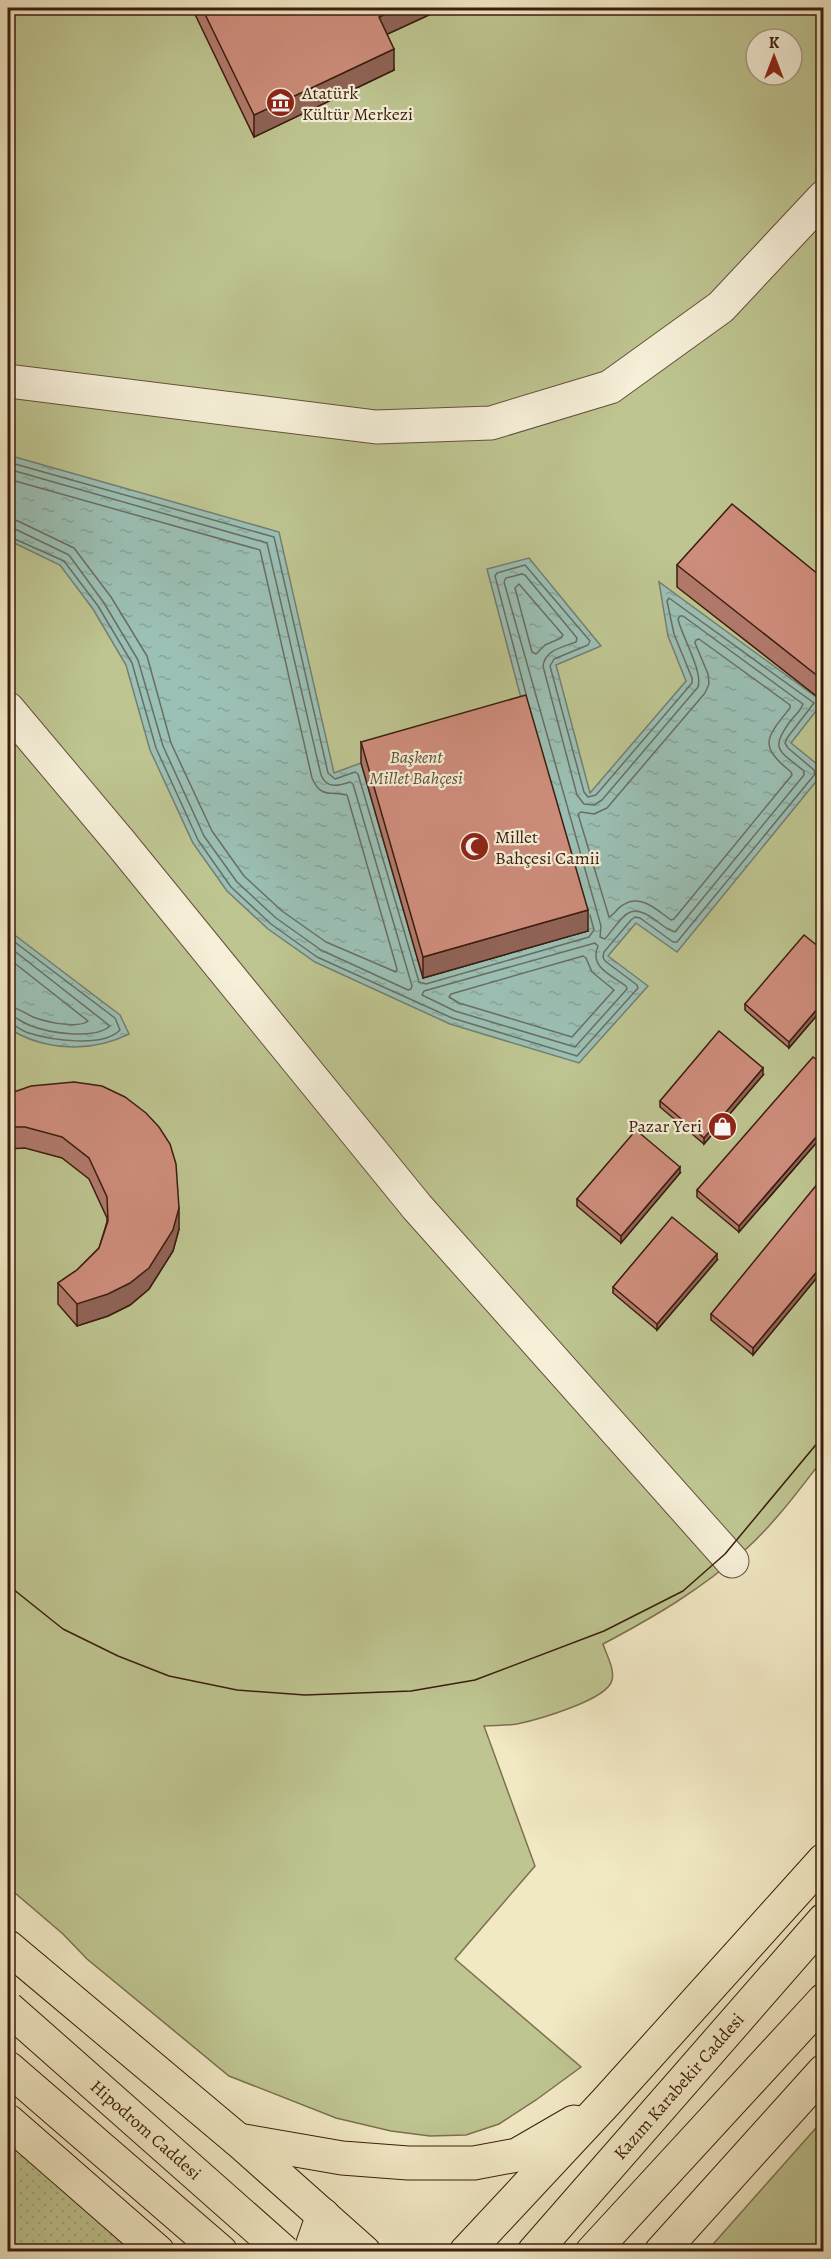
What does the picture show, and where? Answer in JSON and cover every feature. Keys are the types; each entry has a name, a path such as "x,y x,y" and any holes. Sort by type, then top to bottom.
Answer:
{"main road":[{"path":"466,2252 606,2102 824,1860"},
{"name":"Kazım Karabekir Caddesi","path":"534,2252 824,1920"},
{"path":"8,1947 238,2140 364,2252"},
{"path":"592,2252 824,2000"},
{"name":"Hipodrom Caddesi","path":"8,2008 284,2252"},
{"path":"8,2068 221,2252"},
{"path":"661,2252 824,2071"},
{"path":"238,2140 342,2158 408,2163 474,2163 517,2156 606,2102"},
{"path":"8,2121 158,2252"},
{"path":"310,2252 323,2215"}],"street":[{"path":"8,381 376,427 491,423 610,387 721,307 824,198"},
{"path":"8,709 119,841 417,1207 732,1561"}],"green space":[{"name":"Başkent Millet Bahçesi","path":"8,8 823,8 823,1459 766,1529 729,1564 677,1601 603,1644 613,1676 608,1687 598,1695 554,1714 517,1724 484,1726 535,1866 455,1959 581,2067 499,2124 466,2135 430,2136 391,2131 336,2118 229,2076 87,1959 63,1934 8,1887"},
{"path":"823,2120 823,2251 707,2251"},
{"path":"8,2121 158,2251 8,2251"}],"water":[{"path":"8,455 279,532 334,773 361,763 423,978 526,717 487,569 529,558 601,646 556,665 590,793 686,681 668,636 659,582 823,702 791,743 823,769 823,773 677,952 636,923 608,956 648,986 579,1063 450,1024 315,962 268,929 227,891 193,843 150,750 126,665 93,609 60,565 8,540"},
{"path":"8,930 120,1015 129,1034 99,1044 68,1047 37,1041 8,1028"}],"building":[{"name":"Atatürk Kültür Merkezi","path":"202,8 398,8 379,17 394,49 254,115"},
{"path":"732,504 824,579 824,681 677,565"},
{"name":"Millet Bahçesi Camii","path":"526,695 588,910 423,957 361,742"},
{"path":"804,935 824,951 824,1001 789,1042 745,1004"},
{"path":"719,1031 763,1068 704,1138 660,1101"},
{"path":"813,1057 824,1065 824,1128 739,1226 697,1190"},
{"path":"74,1082 102,1086 125,1097 146,1113 159,1127 170,1144 176,1164 179,1208 173,1230 149,1268 130,1283 108,1294 77,1304 58,1283 77,1270 99,1248 108,1221 107,1197 89,1158 62,1137 25,1127 8,1127 8,1094 31,1086"},
{"path":"636,1130 680,1167 621,1236 577,1199"},
{"path":"823,1177 824,1263 753,1348 711,1314"},
{"path":"672,1217 717,1254 657,1324 613,1287"}],"tram line":[{"path":"8,1585 63,1629 118,1656 169,1676 237,1690 305,1695 411,1691 475,1680 604,1631 683,1591 725,1554 824,1435"}],"place":[{"name":"Atatürk Kültür Merkezi","path":"281,103"},
{"name":"Millet Bahçesi Camii","path":"474,847"},
{"name":"Pazar Yeri","path":"723,1126"}]}
